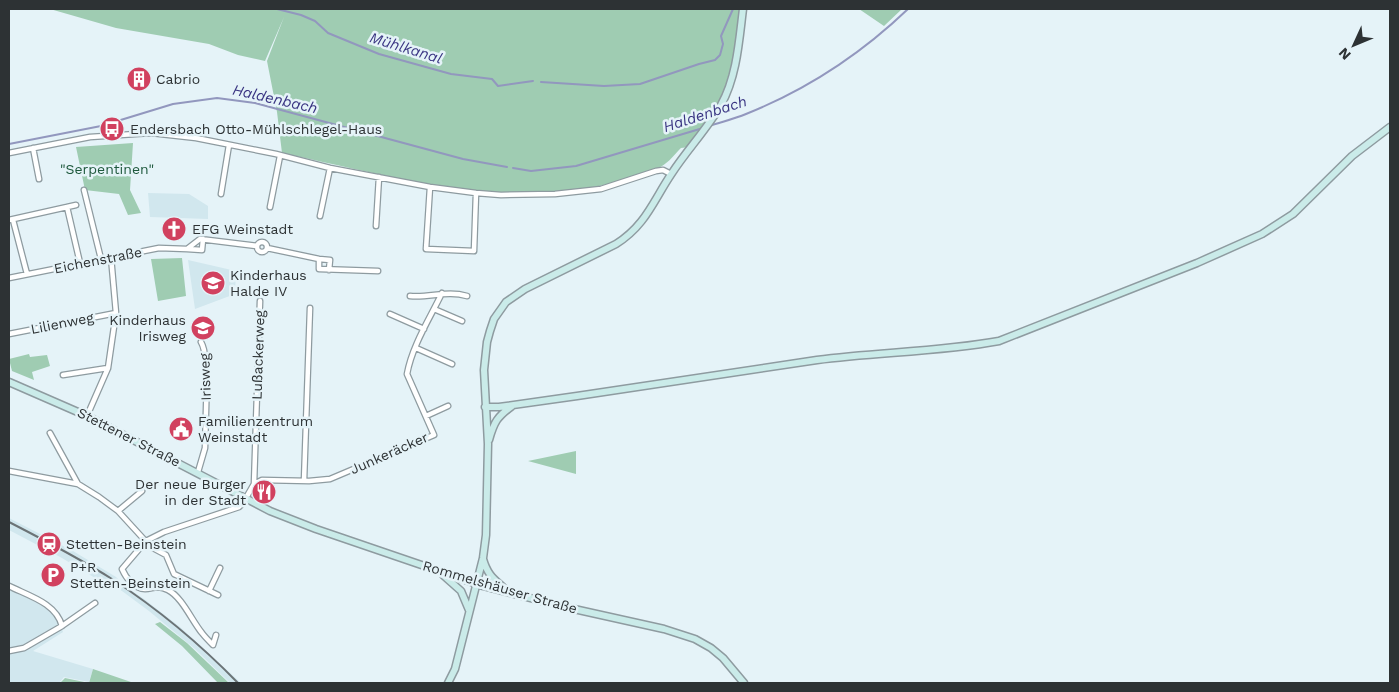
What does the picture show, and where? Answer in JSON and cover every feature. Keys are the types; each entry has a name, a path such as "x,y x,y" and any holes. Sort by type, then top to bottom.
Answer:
{"main road":[{"path":"448,683 455,668 483,558 486,527 488,444 484,370 487,342 494,319 506,302 525,289 616,244 629,236 640,225 671,174 721,104 738,50 743,9"},
{"path":"485,407 499,407 818,360 910,350 964,347 999,341 1197,263 1262,234 1293,214 1352,156 1390,126"},
{"name":"Stettener Straße","path":"9,382 87,416 246,498"},
{"path":"488,444 494,422 515,404"},
{"name":"Rommelshäuser Straße","path":"246,498 270,511 316,529 476,583 681,634 710,648 723,658 744,683"},
{"path":"483,558 492,578 510,593"},
{"path":"437,570 461,591 469,611"}],"street":[{"path":"9,153 90,137 151,133 196,138 330,168 430,187 476,193 555,194 601,189 656,171 663,170 671,174"},
{"path":"221,194 228,145"},
{"path":"33,148 39,179"},
{"path":"270,207 280,156"},
{"path":"320,216 330,168"},
{"path":"376,226 379,177"},
{"path":"430,187 426,249 474,251 476,193"},
{"path":"84,190 100,259"},
{"path":"27,274 11,220 76,205"},
{"path":"67,207 80,263"},
{"path":"187,249 200,240 257,246 258,243 263,242 267,248 319,260 330,260 330,270"},
{"path":"187,249 202,250 203,240"},
{"name":"Eichenstraße","path":"9,278 159,248 187,249"},
{"path":"87,416 108,368 116,313 111,257"},
{"path":"319,260 319,269 378,271"},
{"path":"410,296 420,297 442,293 467,296"},
{"name":"Junkeräcker","path":"254,484 262,480 304,481 322,480 337,476 434,434 408,374 416,348 442,293"},
{"name":"Lußackerweg","path":"246,498 254,484 260,301"},
{"path":"304,481 310,308"},
{"path":"434,309 462,321"},
{"name":"Lilienweg","path":"9,334 116,313"},
{"path":"390,314 424,329"},
{"name":"Irisweg","path":"198,472 205,448 207,374 204,347 201,342"},
{"path":"416,348 452,364"},
{"path":"63,375 108,368"},
{"path":"426,416 448,406"},
{"path":"50,433 78,484"},
{"path":"9,471 78,484 118,511 151,547 166,555 174,574 218,595"},
{"path":"118,511 142,491"},
{"path":"216,635 213,645 202,633 184,606 170,591 157,586 143,589 138,587 126,578 122,569 146,541 164,532 239,507 246,498"},
{"path":"209,591 220,568"},
{"path":"9,586 53,609 60,619 62,626"},
{"path":"9,651 24,648 62,626 95,603"}],"shaded area":[{"path":"148,193 189,194 208,206 208,219 150,217"},
{"name":"Kinderhaus Halde IV","path":"188,260 236,271 235,294 195,309"},
{"path":"9,518 73,551 116,577 117,581 180,627 241,683 230,683 195,649 122,591 114,586 110,587 62,558 9,530"},
{"path":"9,588 57,614 63,632 33,651 93,669 89,682 64,677 59,683 9,683"}],"green space":[{"path":"50,9 742,9 736,51 720,103 689,147 681,148 667,162 648,173 581,189 538,193 452,188 366,172 282,153 277,112 267,61 284,17 265,61 238,55 209,44 116,28"},
{"path":"859,9 902,9 884,26"},
{"name":"\"Serpentinen\"","path":"133,143 130,190 141,213 128,215 119,194 85,190 76,147"},
{"path":"182,258 186,296 158,301 151,259"},
{"path":"29,354 30,357 47,355 50,366 32,372 34,380 12,371 9,359"},
{"path":"576,451 576,474 528,461"},
{"path":"160,622 187,643 229,683 218,683 182,646 155,624"},
{"path":"93,669 137,683 89,683"},
{"path":"65,678 89,683 60,683"}],"waterway":[{"name":"Mühlkanal","path":"277,9 301,15 315,21 328,33 379,54 451,74 492,79 498,86 533,81"},
{"name":"Mühlkanal","path":"541,82 604,86 640,84 715,60 720,55 723,44 721,36 733,9"},
{"name":"Haldenbach","path":"709,126 741,116 790,94 811,82 852,56 908,9"},
{"name":"Haldenbach","path":"9,144 101,126 173,104 217,98 255,103 463,159 507,167"},
{"name":"Haldenbach","path":"513,168 531,171 576,166 703,128"}],"railway":[{"path":"9,522 87,564 129,590 178,628 238,683"}],"place":[{"name":"Cabrio","path":"139,79"},
{"name":"Endersbach Otto-Mühlschlegel-Haus","path":"112,129"},
{"name":"EFG Weinstadt","path":"174,229"},
{"name":"Kinderhaus Halde IV","path":"213,283"},
{"name":"Kinderhaus Irisweg","path":"203,328"},
{"name":"Familienzentrum Weinstadt","path":"181,429"},
{"name":"Der neue Burger in der Stadt","path":"264,492"},
{"name":"Stetten-Beinstein","path":"49,544"},
{"name":"P+R Stetten-Beinstein","path":"53,575"}]}
